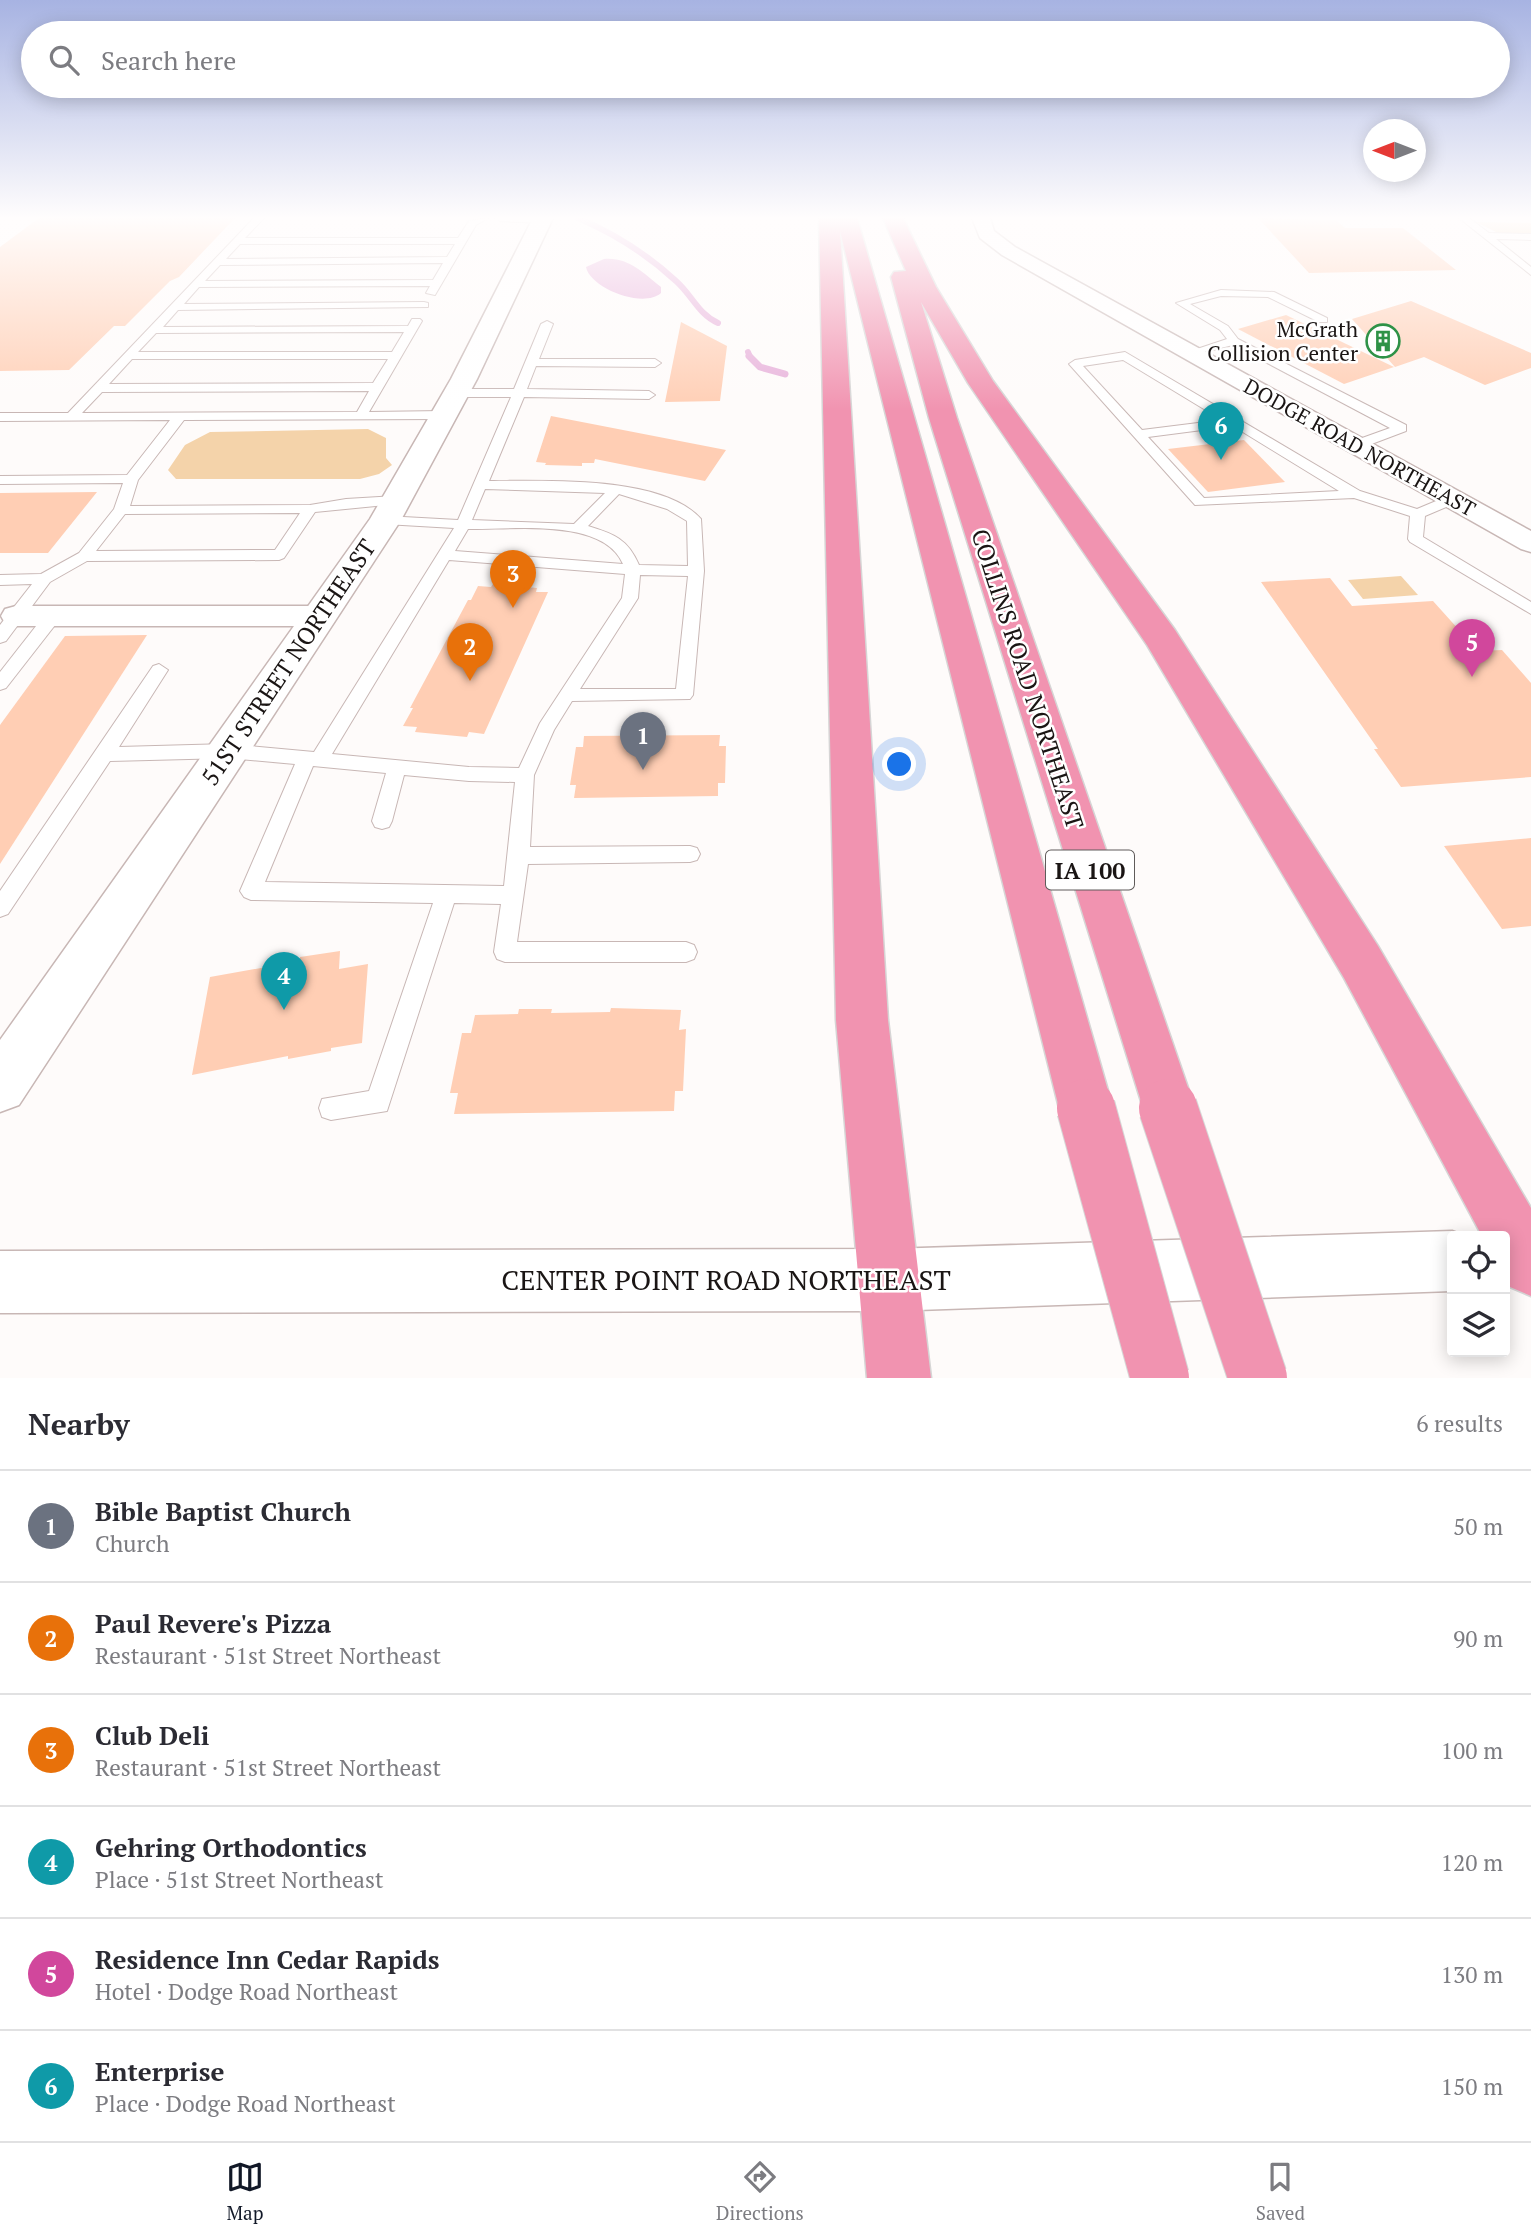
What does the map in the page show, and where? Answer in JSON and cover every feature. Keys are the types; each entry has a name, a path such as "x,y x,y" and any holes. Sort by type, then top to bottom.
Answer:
{"highway":[{"path":"832,282 862,1020 899,1378"},
{"name":"COLLINS ROAD NORTHEAST","path":"863,282 1160,1378"},
{"name":"COLLINS ROAD NORTHEAST","path":"904,282 943,418 1258,1378"},
{"path":"923,282 981,383 1162,639 1362,962 1524,1261"}],"street":[{"name":"51ST STREET NORTHEAST","path":"0,1086 322,616 391,510 450,404 511,282"},
{"name":"DODGE ROAD NORTHEAST","path":"1067,282 1531,543"},
{"path":"8,627 53,616 322,616"},
{"name":"CENTER POINT ROAD NORTHEAST","path":"0,1282 889,1280 1447,1261"}],"lane":[{"path":"71,417 197,284 437,283 361,415"},
{"path":"1323,320 1270,294 1221,293 1181,303 1224,328 1234,341 1401,428 1356,445"},
{"path":"175,307 425,306"},
{"path":"514,895 251,891 313,759 463,525 547,324"},
{"path":"153,330 411,329"},
{"path":"1192,354 1234,341"},
{"path":"128,356 395,355"},
{"path":"1355,494 1200,502 1075,364 1125,356 1355,494 1418,514 1452,499"},
{"path":"530,362 655,363"},
{"path":"99,388 377,387"},
{"path":"0,417 361,415 519,393 649,395"},
{"path":"8,627 44,579 85,556 121,510 131,479 180,416"},
{"path":"1139,434 1234,422"},
{"path":"0,480 131,479"},
{"path":"479,485 583,486 615,490 676,505 694,519 695,571 684,695 568,695"},
{"path":"579,527 615,490"},
{"path":"121,510 310,509 346,503 463,525 579,527 602,533 618,544 633,570 635,579 630,598 546,728 525,775 519,856 505,952 686,952"},
{"path":"85,556 279,555 310,509"},
{"path":"1418,514 1415,539 1531,609"},
{"path":"444,555 633,570 695,571"},
{"path":"0,580 44,579"},
{"path":"0,684 53,616"},
{"path":"0,908 159,670"},
{"path":"105,754 228,751 470,774 525,775"},
{"path":"382,821 397,767"},
{"path":"519,856 690,854"},
{"path":"331,1108 378,1102 446,894"}],"shaded area":[{"path":"597,282 655,282 661,287 661,293 642,299 607,289"},
{"path":"368,429 386,438 386,458 392,465 379,474 360,479 176,479 168,470 185,445 210,432"},
{"path":"1401,576 1418,595 1363,599 1348,580"}],"building":[{"path":"0,282 169,282 125,326 114,326 69,370 0,371"},
{"path":"1411,301 1531,353 1531,368 1485,385 1424,357 1395,367 1352,319"},
{"path":"1286,315 1394,367 1344,384 1238,329"},
{"path":"681,322 727,346 720,401 665,402"},
{"path":"551,416 726,450 705,481 595,459 594,463 582,463 582,466 545,465 546,463 536,462"},
{"path":"1244,440 1285,482 1208,492 1168,449"},
{"path":"97,492 48,553 0,553 0,493"},
{"path":"1330,578 1352,606 1433,601 1478,651 1502,650 1531,683 1531,777 1401,787 1374,749 1378,749 1261,582"},
{"path":"493,584 537,588 536,592 548,592 484,734 469,732 467,737 415,732 417,727 403,726 468,600 471,600 478,586 491,587"},
{"path":"147,635 0,864 0,725 65,636"},
{"path":"720,735 719,746 726,746 725,783 718,783 718,796 574,798 576,785 570,785 576,747 583,747 584,736"},
{"path":"1531,838 1531,926 1502,929 1444,846"},
{"path":"340,951 339,969 368,964 362,1043 331,1048 331,1051 288,1059 288,1056 192,1075 210,977"},
{"path":"611,1008 681,1010 679,1030 686,1029 683,1091 675,1091 674,1111 454,1114 458,1093 450,1093 462,1033 471,1033 475,1015 518,1014 519,1009 552,1009 551,1013 610,1012"}],"waterway":[{"path":"678,282 705,315 718,323"},
{"path":"748,352 750,357"},
{"path":"750,357 760,367 785,374"}],"place":[{"name":"McGrath Collision Center","path":"1383,341"},
{"name":"Enterprise","path":"1221,460"},
{"name":"Club Deli","path":"513,608"},
{"name":"Residence Inn Cedar Rapids","path":"1472,677"},
{"name":"Paul Revere's Pizza","path":"470,681"},
{"name":"Bible Baptist Church","path":"643,770"},
{"name":"Gehring Orthodontics","path":"284,1010"}]}
